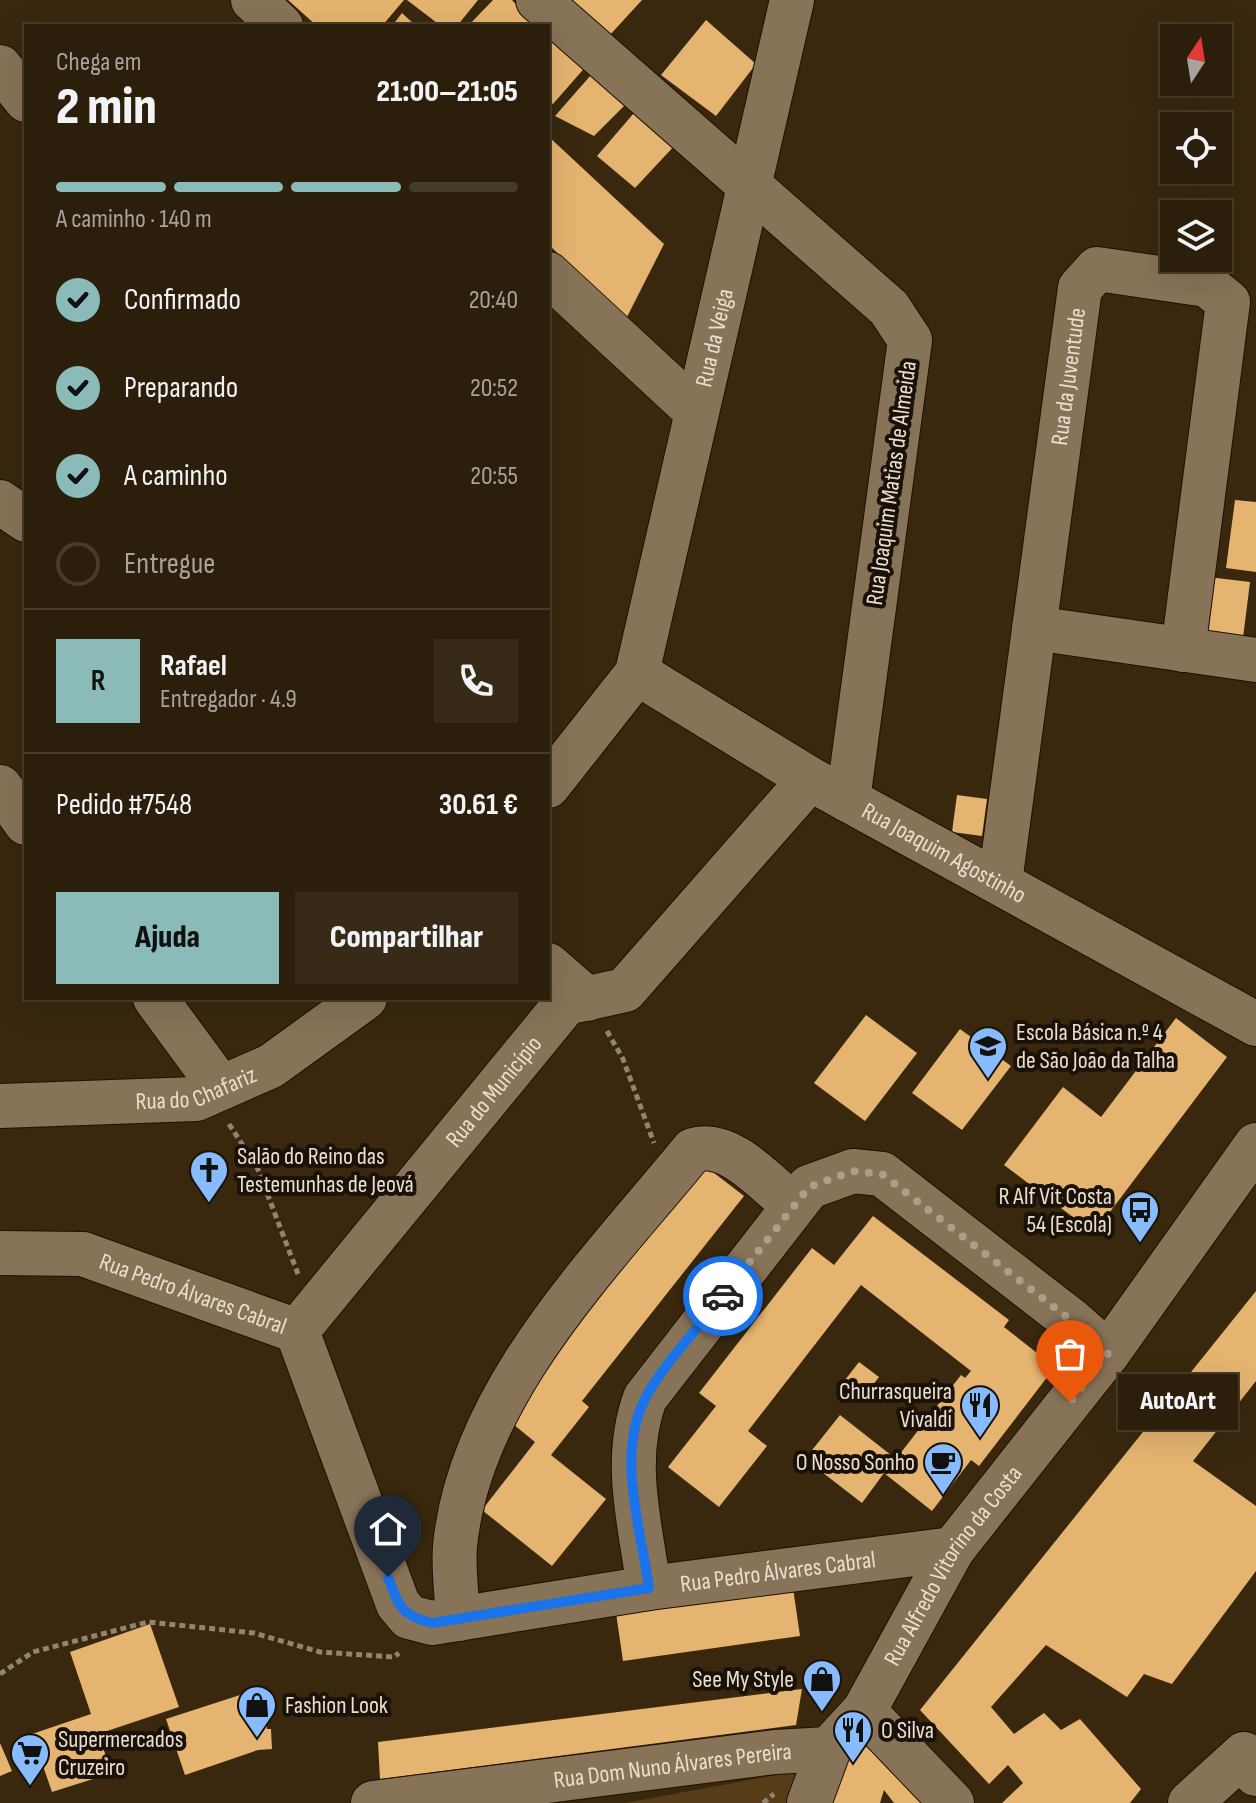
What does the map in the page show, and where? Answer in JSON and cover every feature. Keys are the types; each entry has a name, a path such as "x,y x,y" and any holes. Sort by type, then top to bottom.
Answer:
{"street":[{"path":"253,0 279,24"},
{"name":"Rua Joaquim Matias de Almeida","path":"538,0 889,308 910,340 829,790"},
{"name":"Rua da Veiga","path":"637,673 792,0"},
{"path":"0,67 24,97"},
{"name":"Rua da Juventude","path":"1000,882 1080,288 1097,269 1207,285 1228,302 1183,650"},
{"path":"550,276 697,412"},
{"path":"0,502 24,519"},
{"path":"1034,628 1256,660"},
{"path":"552,770 637,673"},
{"name":"Rua Joaquim Agostinho","path":"637,673 829,790 1256,1024"},
{"path":"0,787 24,820"},
{"name":"Rua do Município","path":"304,1322 566,1003 625,990 829,790"},
{"path":"550,967 587,999"},
{"path":"156,1000 215,1090"},
{"name":"Rua do Chafariz","path":"0,1106 196,1099 271,1066 362,1000"},
{"name":"Rua Alfredo Vitorino da Costa","path":"809,1803 829,1749 864,1711 953,1549 1108,1353 1256,1145"},
{"path":"445,1621 461,1507 494,1414 540,1338 693,1150 709,1146 726,1152 793,1205"},
{"path":"649,1588 631,1463 634,1428 645,1398 809,1187 853,1171 882,1174 1072,1321 1108,1353"},
{"name":"Rua Pedro Álvares Cabral","path":"0,1253 83,1254 304,1322 398,1604 409,1617 445,1621 649,1588 953,1549"},
{"path":"864,1711 952,1803"},
{"name":"Rua Dom Nuno Álvares Pereira","path":"373,1803 775,1752 829,1749"},
{"path":"1190,1803 1244,1754 1256,1774"}],"path":[{"path":"623,1059 668,1182"},
{"path":"215,1090 257,1167 288,1242 304,1322"},
{"path":"0,1674 33,1652 148,1622 254,1633 320,1652 394,1657 445,1621"}],"shaded area":[{"path":"798,1771 786,1803 625,1803"}],"building":[{"path":"288,0 404,0 384,24 315,24"},
{"path":"407,0 478,0 459,24 438,24"},
{"path":"493,0 512,0 533,24 470,24"},
{"path":"570,0 642,0 609,36"},
{"path":"402,13 414,24 394,24"},
{"path":"706,20 756,64 716,116 661,75"},
{"path":"550,33 588,64 553,104 550,102"},
{"path":"591,75 627,103 594,136 555,116"},
{"path":"634,113 677,143 635,188 597,156"},
{"path":"550,138 664,244 626,319 550,246"},
{"path":"1235,500 1256,502 1256,572 1226,568"},
{"path":"1208,577 1250,582 1242,646 1200,641"},
{"path":"957,795 987,799 982,836 952,832"},
{"path":"866,1015 917,1053 865,1121 814,1083"},
{"path":"1176,1018 1227,1057 1094,1233 1004,1165 1063,1087 1101,1117"},
{"path":"960,1029 1011,1066 962,1130 912,1093"},
{"path":"696,1159 744,1196 582,1401 589,1407 551,1455 606,1499 552,1566 482,1510 535,1442 503,1416"},
{"path":"873,1216 1009,1320 1004,1327 1055,1367 979,1466 971,1460 932,1511 884,1473 862,1503 805,1459 840,1415 896,1459 961,1375 965,1378 971,1371 861,1285 748,1431 767,1446 719,1507 668,1467 716,1406 699,1393 812,1248 834,1265"},
{"path":"1256,1291 1256,1381 1193,1461 1256,1506 1256,1571 1172,1684 1144,1674 1127,1697 1046,1645 991,1707 1014,1734 1044,1713 1061,1730 1080,1719 1141,1789 1130,1803 1002,1803 1023,1783 1008,1765 989,1784 920,1710"},
{"path":"859,1362 879,1377 865,1395 845,1380"},
{"path":"793,1588 800,1636 623,1661 616,1613"},
{"path":"150,1624 179,1707 98,1734 112,1773 52,1792 32,1734 91,1714 70,1652"},
{"path":"802,1689 796,1725 380,1779 378,1742"},
{"path":"265,1693 267,1729 271,1729 272,1749 258,1750 185,1775 166,1719 240,1695"},
{"path":"867,1734 937,1803 894,1803 884,1790 880,1803 832,1803 848,1757"},
{"path":"0,1743 12,1771 0,1776"}],"way so far":[{"path":"723,1296 809,1187 853,1171 882,1174 1072,1321 1108,1353 1070,1402"}],"place":[{"name":"Escola Básica n.º 4 de São João da Talha","path":"988,1080"},
{"name":"Salão do Reino das Testemunhas de Jeová","path":"209,1204"},
{"name":"R Alf Vit Costa 54 (Escola)","path":"1140,1244"},
{"name":"AutoArt","path":"1070,1402"},
{"name":"Churrasqueira Vivaldi","path":"980,1439"},
{"name":"O Nosso Sonho","path":"943,1496"},
{"name":"See My Style","path":"822,1713"},
{"name":"Fashion Look","path":"257,1739"},
{"name":"O Silva","path":"853,1764"},
{"name":"Supermercados Cruzeiro","path":"30,1787"}],"route":[{"path":"388,1577 398,1604 409,1617 432,1623 649,1588 631,1463 634,1428 645,1398 723,1296"}]}
